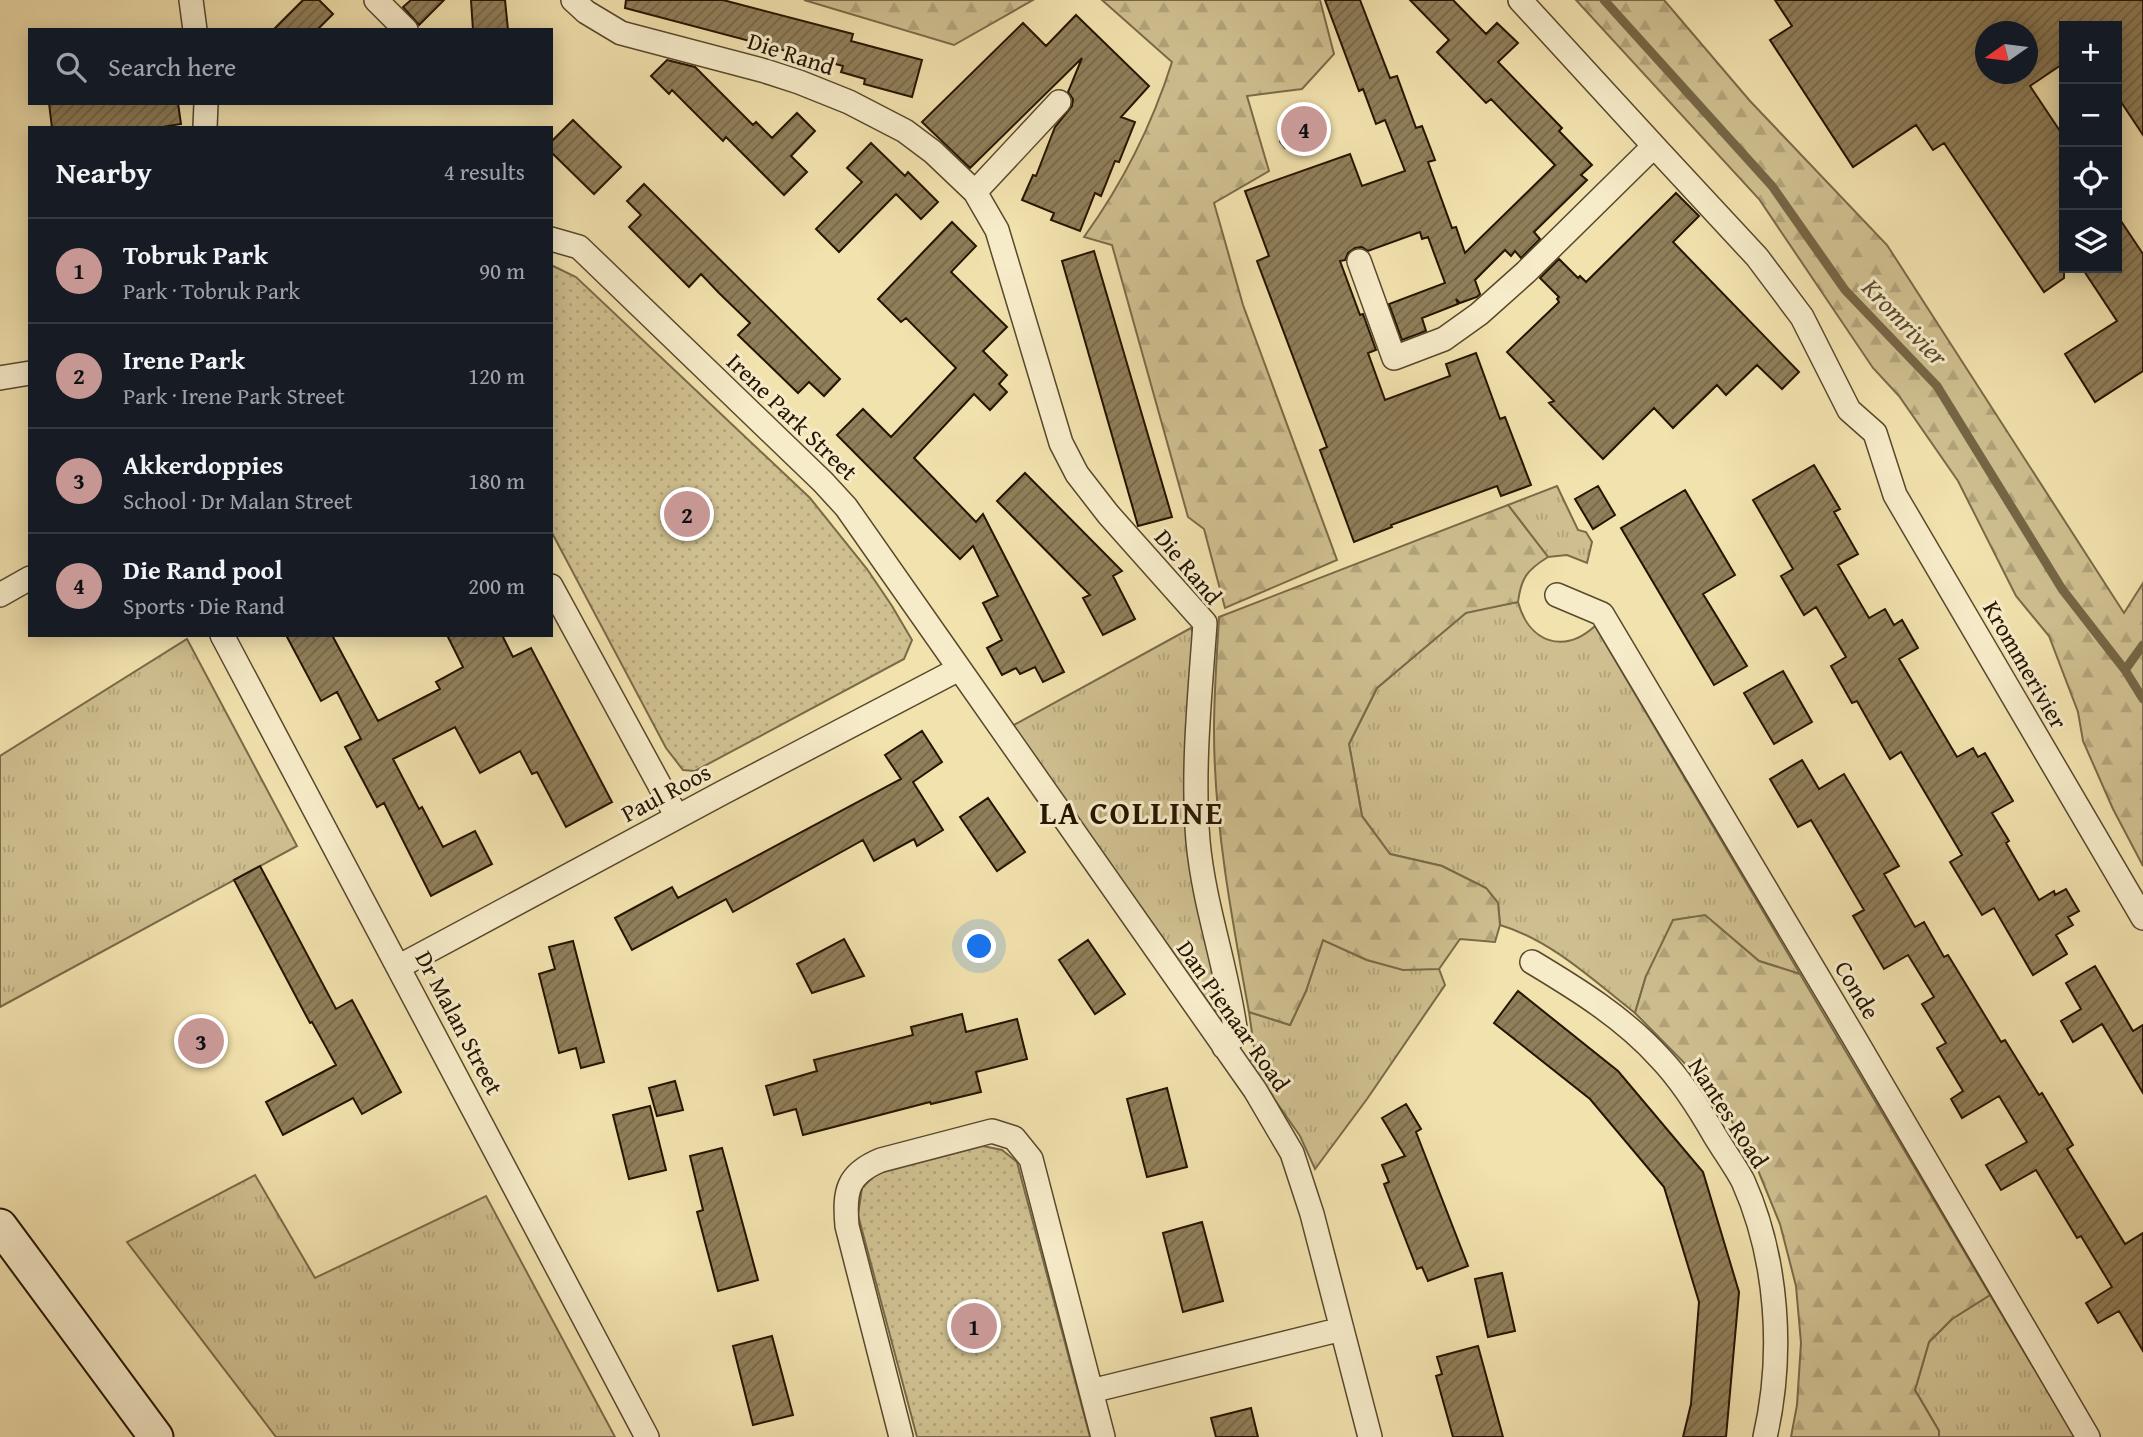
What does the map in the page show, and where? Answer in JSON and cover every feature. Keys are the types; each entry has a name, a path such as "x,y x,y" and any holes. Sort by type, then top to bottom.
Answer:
{"main road":[{"path":"0,1226 156,1437"}],"street":[{"path":"191,0 195,28"},
{"path":"376,0 403,28"},
{"name":"Die Rand","path":"573,0 586,12 621,33 799,82 849,102 905,131 933,152 975,192 996,230 1061,443 1077,474 1108,514 1205,623 1195,783 1198,844 1215,934 1232,999 1236,1035 1224,1047"},
{"path":"1359,261 1394,358 1419,349 1444,339 1479,314 1527,272 1654,146 1520,0"},
{"path":"975,192 1059,102"},
{"path":"205,126 206,105"},
{"name":"Krommerivier","path":"1654,146 1757,257 1802,317 1849,410 1875,433 1895,495 2143,918"},
{"name":"Irene Park Street","path":"553,240 579,247 823,482 846,508 959,669"},
{"path":"0,378 28,373"},
{"path":"0,595 28,579"},
{"path":"553,590 677,817"},
{"name":"Conde","path":"1557,595 1602,614 2088,1437"},
{"name":"Dr Malan Street","path":"223,637 400,966 647,1437"},
{"name":"Dan Pienaar Road","path":"959,669 1255,1090 1292,1153 1312,1214 1370,1437"},
{"name":"Paul Roos","path":"400,966 959,669"},
{"name":"Nantes Road","path":"1532,962 1586,996 1659,1057 1696,1103 1743,1181 1766,1249 1777,1325 1772,1410 1765,1437"},
{"path":"901,1437 847,1226 845,1207 848,1188 856,1174 881,1160 992,1131 1014,1138 1031,1159 1103,1437"},
{"path":"1091,1391 1342,1329"}],"green space":[{"path":"804,0 1033,0 954,45"},
{"path":"1102,0 1320,0 1334,54 1302,89 1247,96 1269,171 1214,203 1243,305 1337,560 1225,608 1204,529 1188,517 1112,245 1084,237 1135,153 1172,62"},
{"path":"1576,0 1664,0 1750,101 1887,245 2124,613 2143,583 2143,866 2113,809 2083,741 2078,712 2049,636 2016,596 1958,481 1899,396 1873,368 1759,199"},
{"path":"553,266 576,277 810,498 867,569 912,640 904,659 695,771 683,770 666,748 553,535"},
{"path":"1557,486 1578,530 1586,532 1592,542 1587,563 1567,555 1548,557 1508,505"},
{"path":"1508,505 1548,557 1526,575 1518,602 1466,613 1377,688 1349,744 1362,816 1390,854 1442,866 1486,888 1498,903 1500,925 1495,942 1460,939 1439,969 1403,970 1367,960 1323,940 1306,991 1290,1025 1249,1012 1230,907 1217,801 1214,716 1219,617"},
{"path":"1518,602 1530,627 1549,640 1571,640 1595,626 1800,974 1759,961 1706,916 1646,976 1635,1013 1554,951 1500,925 1498,903 1486,888 1442,866 1390,854 1362,816 1349,744 1377,688 1466,612"},
{"path":"1191,628 1201,649 1193,683 1221,1010 1218,1012 1012,726"},
{"path":"187,639 297,846 0,1007 0,756"},
{"path":"1705,915 1759,961 1800,974 1990,1295 1952,1319 1929,1342 1915,1390 1939,1431 1939,1437 1791,1437 1797,1405 1801,1343 1796,1286 1780,1224 1753,1158 1718,1097 1635,1013 1646,976 1673,920"},
{"path":"1323,940 1367,960 1403,969 1439,969 1445,985 1315,1169 1300,1136 1249,1063 1255,1054 1249,1012 1290,1025 1306,991"},
{"path":"983,1146 1002,1150 1017,1162 1090,1437 917,1437 858,1215 862,1188 876,1174"},
{"path":"255,1175 315,1278 486,1196 615,1437 276,1437 127,1242"},
{"path":"1990,1295 2075,1437 1939,1437 1939,1431 1915,1390 1929,1342 1952,1319"}],"shaded area":[{"path":"1311,108 1321,125 1321,136 1285,148 1280,142 1280,133 1303,116 1304,110"}],"building":[{"path":"303,0 319,0 333,14 319,28 275,28"},
{"path":"411,0 444,0 419,25 403,7"},
{"path":"471,0 505,0 508,28 473,28"},
{"path":"626,0 723,0 853,34 851,41 922,60 912,97 864,84 865,79 841,72 843,66 775,48 775,51 748,44 750,41 625,8"},
{"path":"1325,0 1360,0 1390,78 1397,76 1416,128 1422,126 1435,160 1428,162 1452,228 1456,227 1465,253 1555,165 1491,99 1486,103 1437,52 1449,40 1410,0 1453,0 1486,34 1497,23 1518,43 1498,62 1562,128 1559,131 1592,165 1581,175 1587,180 1534,232 1540,239 1521,258 1515,251 1511,256 1505,250 1475,280 1480,294 1460,303 1456,299 1458,304 1422,318 1426,331 1402,340 1389,304 1445,283 1428,237 1422,239 1420,232 1368,251 1362,247 1355,248 1348,253 1345,260 1340,261 1376,350 1368,353 1385,400 1450,376 1446,364 1476,353 1500,419 1505,417 1531,485 1501,496 1497,486 1391,525 1392,527 1354,542 1320,450 1327,447 1257,261 1269,256 1245,191 1350,154 1362,186 1405,171 1385,120 1376,124 1363,89 1359,91"},
{"path":"1775,0 2143,0 2143,135 2122,104 2122,21 2059,21 2059,66 2038,81 2038,21 1975,21 1975,84 2033,84 2030,86 2059,130 2059,273 2064,273 2064,278 2044,292 1944,143 1933,150 1916,125 1853,167 1770,40 1792,26"},
{"path":"1076,15 1149,86 1121,117 1135,122 1119,162 1115,161 1101,196 1095,193 1080,231 1051,220 1054,213 1022,200 1033,175 1036,176 1055,127 1072,106 1073,99 1068,92 1082,58 970,168 922,122 1023,23 1046,46"},
{"path":"667,60 695,67 753,125 756,122 772,138 797,113 815,131 791,156 807,172 784,195 726,137 723,141 672,90 669,94 651,76"},
{"path":"49,105 178,105 181,124 168,126 52,126"},
{"path":"573,120 621,167 594,194 553,154 553,140"},
{"path":"871,143 905,176 908,172 938,202 921,219 896,194 839,252 816,229 862,182 847,168"},
{"path":"644,184 840,379 824,396 809,382 798,393 738,335 750,323 701,274 689,287 629,227 641,215 627,201"},
{"path":"1676,193 1699,216 1673,242 1799,372 1782,389 1757,365 1726,395 1717,385 1673,428 1654,408 1603,459 1549,403 1554,401 1507,352 1559,302 1559,297 1540,278 1559,259 1578,278 1580,276 1586,282"},
{"path":"952,222 976,246 951,272 1007,327 983,351 1007,375 999,384 1007,392 990,410 974,394 914,458 976,522 983,514 1064,672 1043,682 1035,667 1020,674 1016,668 1002,675 987,648 1002,640 983,603 998,596 973,546 960,559 837,435 863,409 891,437 956,368 906,318 901,322 878,299"},
{"path":"2122,222 2143,254 2143,371 2095,402 2065,354 2117,321 2085,273 2122,273"},
{"path":"1094,251 1172,517 1138,526 1062,261"},
{"path":"1814,465 1840,509 1834,512 1858,554 1838,565 1869,618 1885,609 1894,625 1902,620 1918,648 1899,659 1957,757 1973,748 1978,757 1985,753 2013,801 1992,813 2039,900 2054,891 2055,895 2066,889 2079,911 2068,917 2073,925 2056,935 2067,954 2033,975 1994,908 1982,915 1950,862 1962,855 1901,752 1890,759 1857,701 1852,703 1831,666 1846,657 1816,607 1804,615 1781,576 1793,569 1753,500"},
{"path":"1025,473 1122,571 1113,576 1135,619 1103,635 1083,598 1090,595 997,501"},
{"path":"1598,486 1615,515 1593,529 1575,499"},
{"path":"1685,490 1735,575 1703,594 1747,666 1714,685 1621,528"},
{"path":"287,637 333,637 378,721 440,689 436,682 463,667 448,637 503,637 513,657 531,648 612,802 566,827 537,772 532,774 520,751 480,773 455,727 393,759 443,847 475,831 492,864 431,896 384,803 377,807 345,747 361,739 337,692 321,701"},
{"path":"1783,671 1812,722 1774,744 1744,693"},
{"path":"922,731 942,762 913,782 943,830 917,846 914,839 874,861 863,840 733,912 726,899 632,950 615,918 672,887 678,898 901,779 885,755"},
{"path":"1802,760 1819,789 1844,774 1899,866 1884,874 1915,927 1924,922 1944,957 1948,955 2001,1042 2005,1040 2039,1095 2042,1093 2073,1145 2067,1149 2125,1244 2143,1233 2143,1351 2119,1311 2098,1323 2086,1303 2112,1287 2081,1236 2077,1238 2036,1170 2001,1190 1986,1165 2027,1142 1999,1096 1962,1118 1951,1099 1963,1091 1937,1048 1946,1043 1922,1004 1934,997 1908,955 1884,969 1853,916 1864,910 1811,820 1798,827 1770,779"},
{"path":"988,798 1025,852 997,871 960,817"},
{"path":"260,866 336,1009 352,1000 401,1092 362,1114 353,1098 283,1135 266,1102 336,1065 312,1022 310,1023 234,880"},
{"path":"844,939 864,976 812,993 797,964"},
{"path":"1088,940 1125,994 1095,1014 1059,960"},
{"path":"573,941 604,1062 581,1068 576,1048 559,1053 539,974 555,969 549,947"},
{"path":"2095,966 2133,1031 2143,1025 2143,1093 2102,1024 2073,1042 2061,1021 2081,1009 2066,983"},
{"path":"1518,991 1618,1071 1703,1172 1739,1292 1726,1437 1683,1437 1691,1404 1699,1302 1664,1187 1590,1099 1494,1023"},
{"path":"962,1014 966,1032 1017,1019 1027,1059 976,1072 981,1092 931,1104 930,1102 803,1135 796,1109 774,1115 766,1086 817,1071 814,1060 913,1035 911,1027"},
{"path":"675,1081 683,1110 657,1116 649,1088"},
{"path":"1167,1088 1187,1167 1147,1177 1127,1099"},
{"path":"1406,1104 1421,1129 1416,1132 1468,1266 1428,1281 1422,1267 1417,1269 1384,1184 1389,1182 1382,1165 1405,1156 1382,1118"},
{"path":"650,1106 666,1170 629,1179 613,1115"},
{"path":"722,1148 758,1280 718,1291 697,1212 703,1210 690,1156"},
{"path":"1202,1222 1223,1301 1183,1312 1163,1233"},
{"path":"1502,1273 1515,1331 1488,1337 1475,1279"},
{"path":"772,1336 793,1415 753,1425 733,1346"},
{"path":"1478,1346 1503,1437 1453,1437 1436,1376 1442,1374 1437,1357"},
{"path":"1251,1408 1258,1437 1216,1437 1211,1418"}],"waterway":[{"name":"Kromrivier","path":"1604,0 1772,186 1845,290 1937,386 2062,589 2125,670 2143,699"},
{"path":"2125,670 2143,645"}],"place":[{"name":"Die Rand pool","path":"1304,129"},
{"name":"Irene Park","path":"687,514"},
{"name":"Akkerdoppies","path":"201,1041"},
{"name":"Tobruk Park","path":"974,1326"}],"district":[{"name":"LA COLLINE","path":"1132,813"}]}
